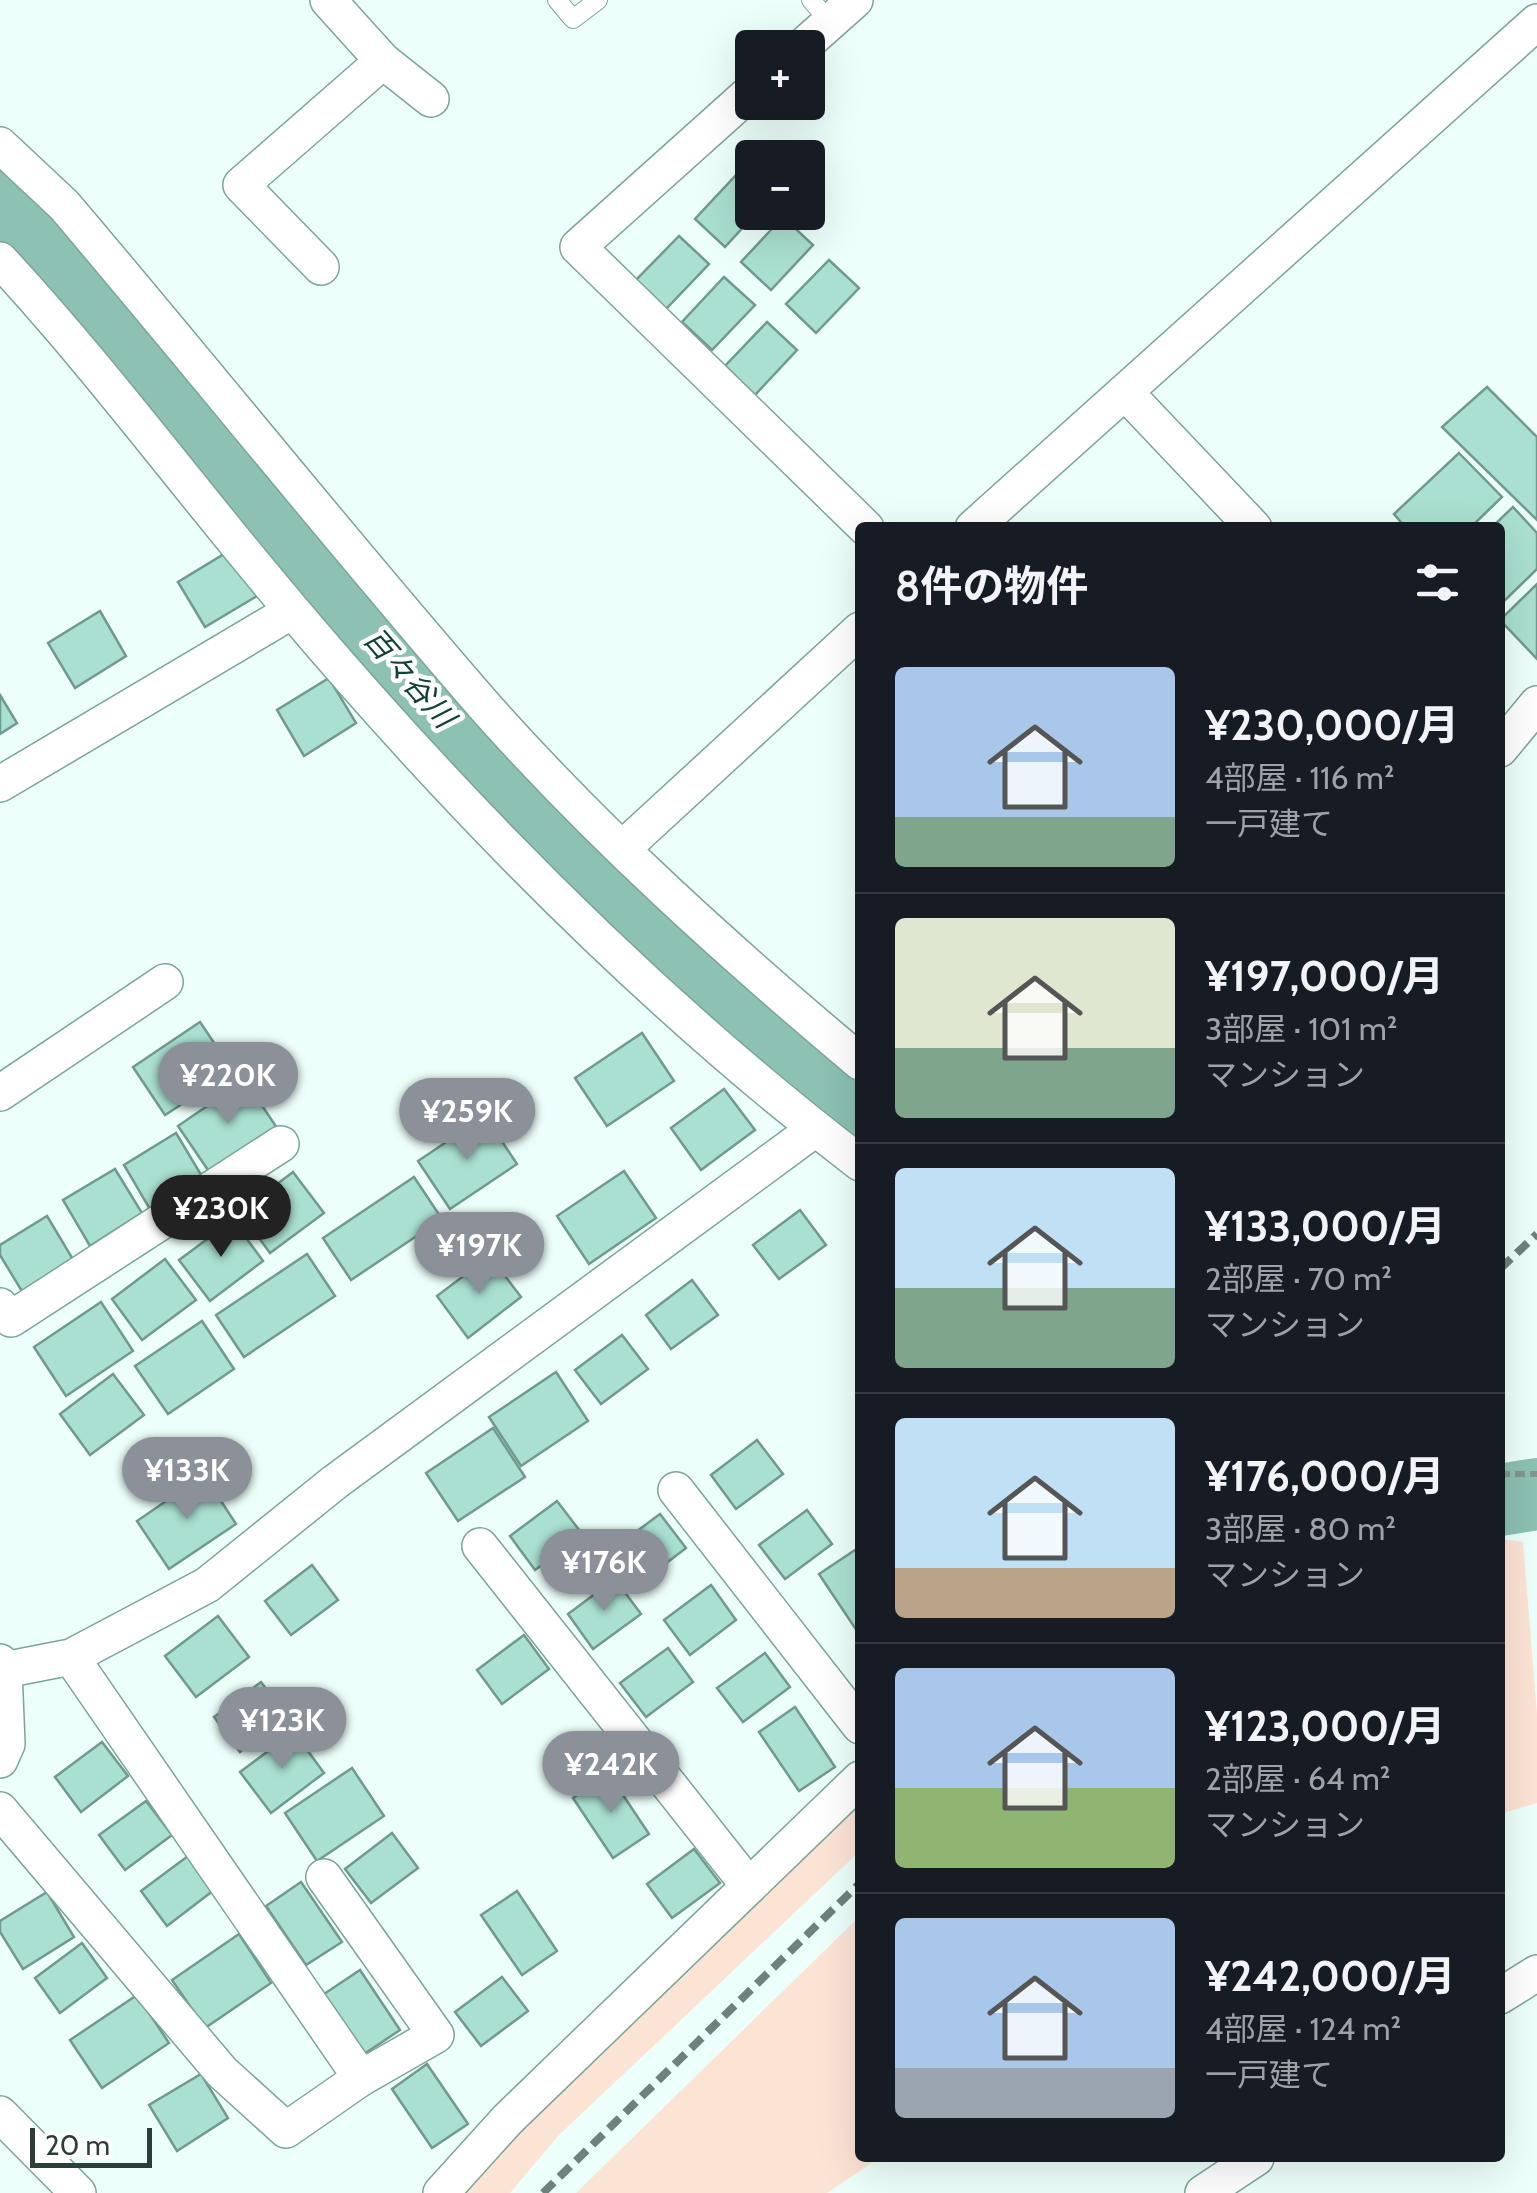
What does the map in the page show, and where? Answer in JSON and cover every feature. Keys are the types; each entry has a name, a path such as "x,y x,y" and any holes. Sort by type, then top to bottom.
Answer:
{"street":[{"path":"328,0 383,61 431,99"},
{"path":"815,30 832,7"},
{"path":"980,522 1537,22"},
{"path":"321,267 241,184 383,61"},
{"path":"735,106 578,247 860,522"},
{"path":"0,145 64,206 489,711 622,850 747,967 855,1058"},
{"path":"0,260 292,611 450,787 572,912 814,1128 855,1159"},
{"path":"1125,392 1248,522"},
{"path":"0,784 292,611"},
{"path":"622,850 855,635"},
{"path":"1505,742 1537,704"},
{"path":"0,1093 165,982"},
{"path":"0,1760 7,1744 2,1666 71,1657 207,1585 335,1482 814,1128"},
{"path":"0,1306 11,1320 281,1144"},
{"path":"676,1490 855,1720"},
{"path":"480,1546 749,1886"},
{"path":"71,1657 361,2078"},
{"path":"441,2193 508,2120 855,1784"},
{"path":"0,1810 222,2072 286,2130 361,2078 436,2036 324,1877"},
{"path":"1505,1993 1537,1973"},
{"path":"0,2114 78,2193"},
{"path":"1203,2193 1250,2162"}],"lane":[{"path":"557,0 573,20 598,0"}],"path":[{"path":"1505,1474 1537,1474"}],"shaded area":[{"path":"1505,1540 1523,1542 1537,1714 1537,1803 1505,1813"},
{"path":"855,1802 855,1856 558,2136 510,2193 458,2193 491,2153"},
{"path":"855,1921 855,2162 873,2162 827,2193 576,2193"}],"building":[{"path":"735,176 735,230 741,230 725,247 695,219"},
{"path":"771,230 797,230 813,245 771,290 741,262"},
{"path":"679,236 709,264 666,309 636,280"},
{"path":"829,260 859,288 816,333 786,304"},
{"path":"724,277 755,305 712,350 682,322"},
{"path":"767,322 797,350 755,395 725,366"},
{"path":"1487,387 1537,437 1537,520 1442,427"},
{"path":"1459,453 1502,497 1476,522 1401,522 1394,514"},
{"path":"1513,507 1537,533 1537,569 1505,600 1505,522 1497,522"},
{"path":"229,551 257,596 205,627 178,582"},
{"path":"1537,584 1537,659 1505,625 1505,615"},
{"path":"100,611 126,656 75,688 48,643"},
{"path":"329,678 356,723 304,756 277,710"},
{"path":"0,695 17,723 0,734"},
{"path":"200,1022 233,1071 165,1115 133,1067"},
{"path":"642,1033 674,1081 607,1126 575,1078"},
{"path":"245,1080 277,1128 210,1173 178,1126"},
{"path":"724,1089 755,1130 701,1170 671,1128"},
{"path":"485,1116 517,1164 450,1209 418,1161"},
{"path":"176,1133 203,1178 151,1211 124,1165"},
{"path":"115,1169 142,1213 90,1246 63,1200"},
{"path":"624,1171 656,1218 589,1264 557,1216"},
{"path":"293,1172 324,1213 270,1253 240,1212"},
{"path":"414,1177 442,1219 351,1280 323,1238"},
{"path":"800,1210 826,1245 779,1279 753,1245"},
{"path":"47,1216 74,1261 23,1293 0,1255 0,1245"},
{"path":"233,1220 263,1261 210,1301 179,1260"},
{"path":"307,1254 335,1296 244,1357 216,1315"},
{"path":"490,1256 521,1297 468,1338 437,1296"},
{"path":"165,1259 196,1300 142,1340 112,1299"},
{"path":"692,1280 718,1315 671,1349 646,1315"},
{"path":"101,1302 133,1351 66,1396 34,1347"},
{"path":"202,1321 234,1369 168,1414 135,1366"},
{"path":"622,1335 648,1369 601,1404 575,1370"},
{"path":"556,1372 588,1421 521,1466 489,1417"},
{"path":"113,1374 144,1415 90,1455 60,1414"},
{"path":"493,1428 525,1477 458,1521 426,1473"},
{"path":"757,1440 783,1474 736,1509 711,1475"},
{"path":"204,1475 236,1524 169,1569 137,1521"},
{"path":"557,1501 583,1535 535,1570 510,1536"},
{"path":"807,1510 832,1544 785,1579 759,1545"},
{"path":"660,1514 686,1548 639,1584 613,1549"},
{"path":"855,1550 855,1628 819,1574"},
{"path":"312,1565 338,1600 291,1635 265,1601"},
{"path":"615,1579 641,1614 593,1649 568,1614"},
{"path":"711,1585 736,1620 690,1655 664,1620"},
{"path":"218,1616 249,1657 196,1697 165,1656"},
{"path":"524,1635 549,1669 502,1704 477,1670"},
{"path":"668,1648 693,1682 646,1717 620,1683"},
{"path":"765,1653 790,1687 743,1722 717,1688"},
{"path":"261,1682 286,1716 240,1752 214,1717"},
{"path":"795,1707 835,1767 799,1791 759,1732"},
{"path":"294,1732 324,1773 271,1813 240,1772"},
{"path":"102,1742 128,1776 81,1812 55,1777"},
{"path":"352,1768 384,1816 317,1861 285,1813"},
{"path":"609,1774 649,1834 613,1858 573,1798"},
{"path":"146,1801 172,1835 125,1870 99,1835"},
{"path":"392,1833 418,1868 371,1903 345,1869"},
{"path":"694,1849 720,1883 672,1918 647,1884"},
{"path":"188,1856 214,1890 167,1926 141,1891"},
{"path":"301,1882 342,1942 306,1965 266,1906"},
{"path":"517,1891 557,1951 522,1975 481,1915"},
{"path":"47,1892 74,1937 23,1969 0,1932 0,1921"},
{"path":"239,1934 271,1983 205,2028 172,1980"},
{"path":"82,1943 107,1978 60,2013 35,1978"},
{"path":"360,1970 400,2030 364,2054 324,1994"},
{"path":"502,1977 528,2011 481,2046 455,2012"},
{"path":"137,1995 169,2043 102,2088 70,2040"},
{"path":"427,2064 468,2124 432,2148 392,2089"},
{"path":"201,2074 228,2118 177,2151 149,2105"}],"waterway":[{"name":"百々谷川","path":"0,203 480,760 630,909 855,1108"},
{"name":"百々谷川","path":"1505,1499 1537,1494"}],"railway":[{"path":"1505,1264 1537,1234"},
{"path":"543,2193 855,1888"}]}
